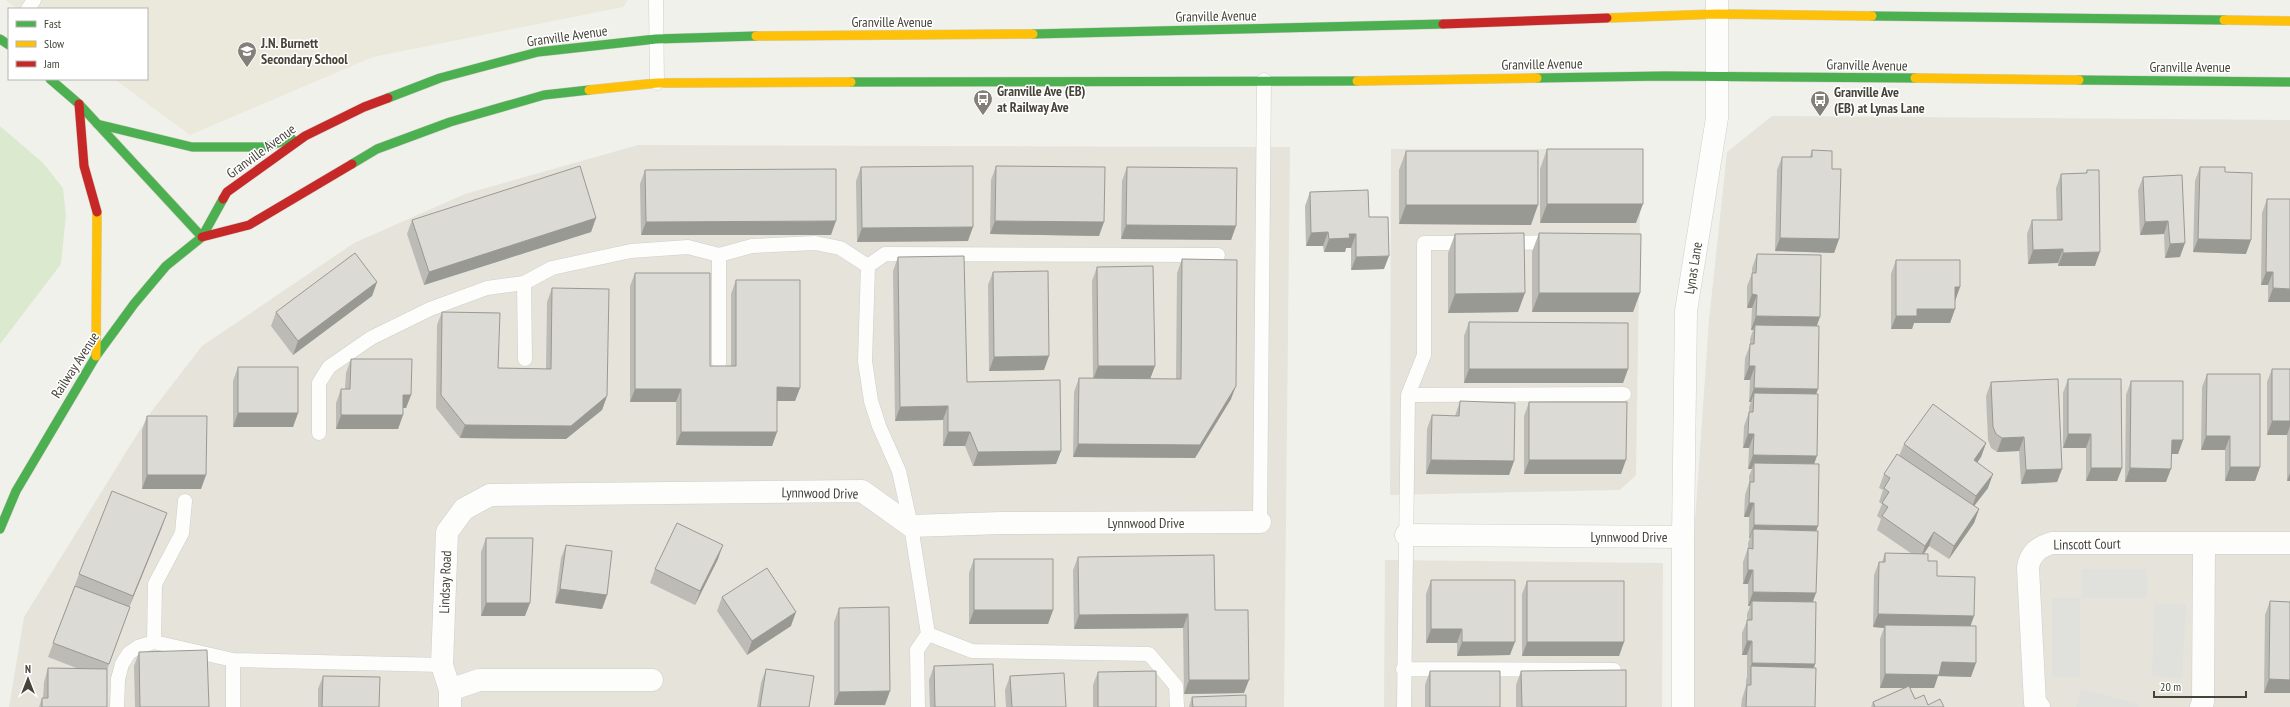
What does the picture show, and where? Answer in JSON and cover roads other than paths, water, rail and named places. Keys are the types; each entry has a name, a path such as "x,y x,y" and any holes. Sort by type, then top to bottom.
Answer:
{"main road":[{"name":"Granville Avenue","path":"202,237 227,192 305,136 364,107 440,78 538,52 656,39 714,36 932,36 1272,29 1717,7 2290,21"},
{"name":"Granville Avenue","path":"202,237 249,225 376,149 450,122 544,95 657,83 1061,83 1717,77 2290,82"},
{"path":"51,80 79,104 202,237"},
{"path":"79,104 84,166 97,212 96,356"},
{"path":"97,124 192,147 264,147 305,136"},
{"name":"Railway Avenue","path":"0,529 16,491 96,356 134,304 166,266 202,237"}],"street":[{"name":"Lynas Lane","path":"1683,537 1686,311 1717,118 1717,7"},
{"name":"Lynnwood Drive","path":"490,495 862,491 911,526 1001,523 1260,522"},
{"name":"Lindsay Road","path":"490,495 464,509 447,532 442,665 450,699 479,680 652,680"},
{"name":"Lynnwood Drive","path":"1406,535 1683,537 1683,707"},
{"name":"Linscott Court","path":"2039,707 2034,703 2028,568 2029,560 2036,551 2052,543 2290,543"},
{"path":"2201,707 2203,702 2204,544"}],"lane":[{"path":"656,0 657,83"},
{"path":"1260,522 1264,80"},
{"path":"1404,707 1403,669 1408,395 1424,355 1424,243 1566,242"},
{"path":"319,433 319,383 329,367 371,338 430,309 487,288 524,283 552,268 631,251 688,247 719,255 752,246 815,243 840,248 868,266"},
{"path":"868,266 885,254 1218,256"},
{"path":"719,255 719,363"},
{"path":"868,266 865,361 871,401 879,426 899,471 911,526 928,634 917,650 918,707"},
{"path":"524,283 525,359"},
{"path":"1408,395 1624,394"},
{"path":"154,642 155,584 182,533 185,501"},
{"path":"928,634 972,651 1149,654 1176,686 1177,707"},
{"path":"117,707 118,679 122,664 129,653 138,647 154,642 233,660 442,665"},
{"path":"233,660 233,707"},
{"path":"1403,669 1614,670"}],"place":[{"name":"J.N. Burnett Secondary School","path":"247,68"},
{"name":"Granville Ave (EB) at Railway Ave","path":"983,116"},
{"name":"Granville Ave (EB) at Lynas Lane","path":"1820,117"}]}
